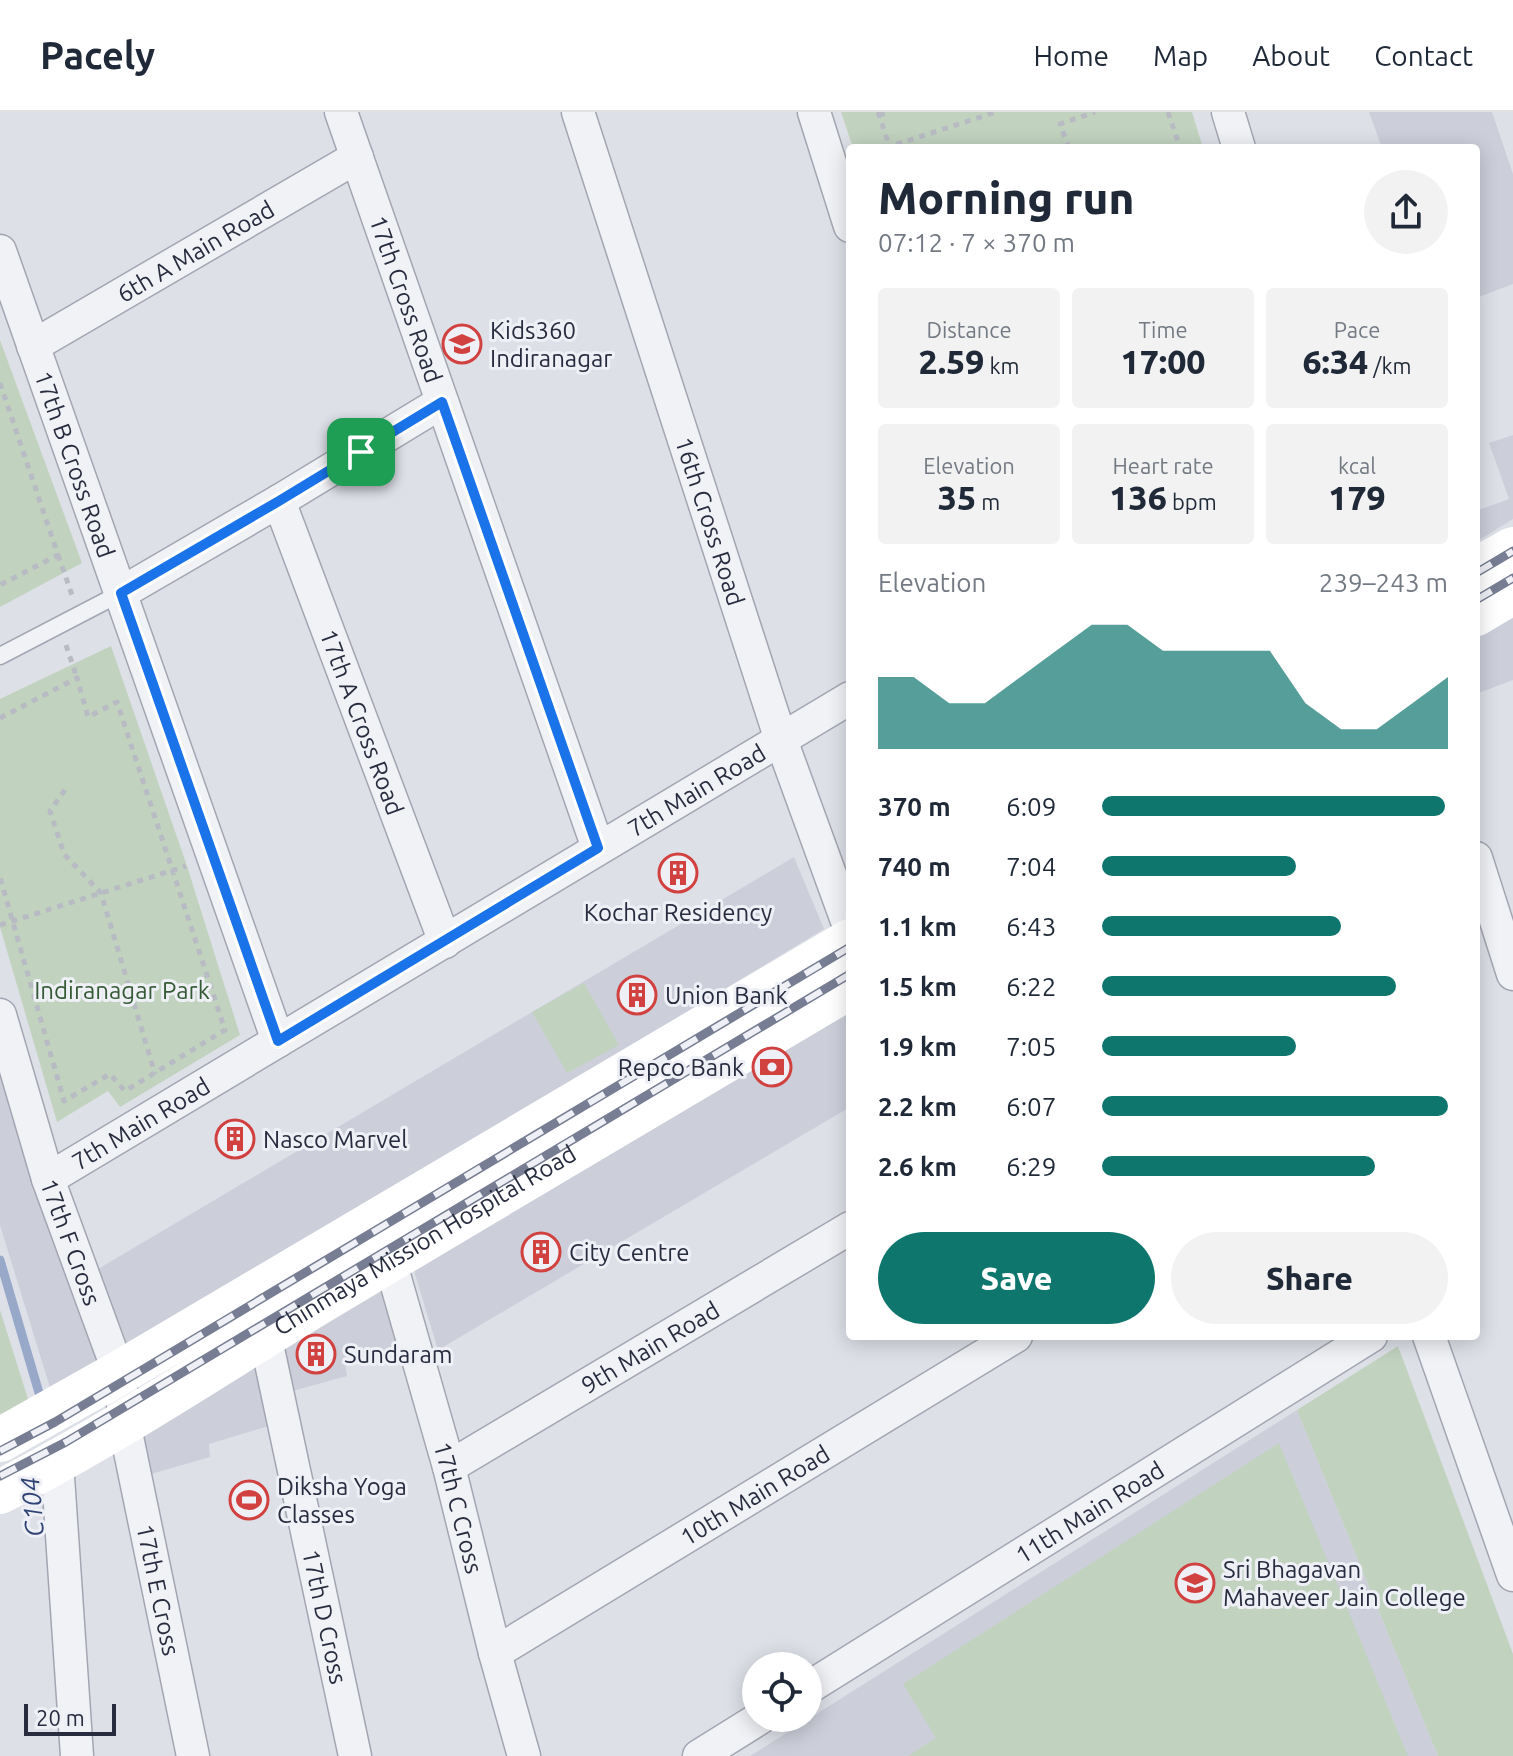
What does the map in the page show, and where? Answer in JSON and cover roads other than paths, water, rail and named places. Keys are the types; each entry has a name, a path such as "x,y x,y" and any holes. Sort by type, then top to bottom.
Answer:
{"main road":[{"path":"1480,568 1513,549"},
{"path":"1480,612 1513,592"},
{"name":"Chinmaya Mission Hospital Road","path":"30,1423 846,943"},
{"name":"Chinmaya Mission Hospital Road","path":"0,1492 127,1422 265,1335 846,989"}],"street":[{"name":"17th Cross Road","path":"341,112 598,848"},
{"name":"16th Cross Road","path":"578,112 781,740 846,918"},
{"path":"814,112 846,213"},
{"path":"1228,112 1238,144"},
{"name":"6th A Main Road","path":"33,346 357,157"},
{"name":"17th B Cross Road","path":"0,251 278,1041"},
{"path":"121,593 442,402"},
{"name":"17th A Cross Road","path":"279,501 445,942"},
{"name":"7th Main Road","path":"48,1179 846,700"},
{"path":"1480,871 1513,974"},
{"name":"17th F Cross","path":"0,1015 48,1179 119,1373 127,1422"},
{"name":"9th Main Road","path":"449,1467 846,1230"},
{"name":"17th C Cross","path":"390,1261 449,1467 524,1756"},
{"name":"17th D Cross","path":"265,1335 355,1756"},
{"name":"10th Main Road","path":"495,1653 1009,1340"},
{"name":"11th Main Road","path":"822,1679 1365,1340"},
{"path":"1431,1340 1502,1508 1513,1575"},
{"name":"17th E Cross","path":"127,1422 127,1437 193,1756"},
{"path":"57,1462 77,1756"},
{"path":"699,1756 742,1729"}],"lane":[{"path":"0,656 121,593"}],"waterway":[{"name":"C104","path":"0,1260 42,1403"}],"railway":[{"path":"1480,571 1513,551"},
{"path":"1480,598 1513,578"},
{"path":"0,1451 55,1422 846,949"},
{"path":"0,1476 66,1442 846,976"}],"place":[{"name":"Kids360 Indiranagar","path":"462,344"},
{"name":"Kochar Residency","path":"678,873"},
{"name":"Union Bank","path":"637,995"},
{"name":"Repco Bank","path":"772,1067"},
{"name":"Nasco Marvel","path":"235,1139"},
{"name":"City Centre","path":"541,1252"},
{"name":"Sundaram","path":"316,1354"},
{"name":"Diksha Yoga Classes","path":"249,1500"},
{"name":"Sri Bhagavan Mahaveer Jain College","path":"1195,1583"}],"park label":[{"name":"Indiranagar Park","path":"122,990"}]}
